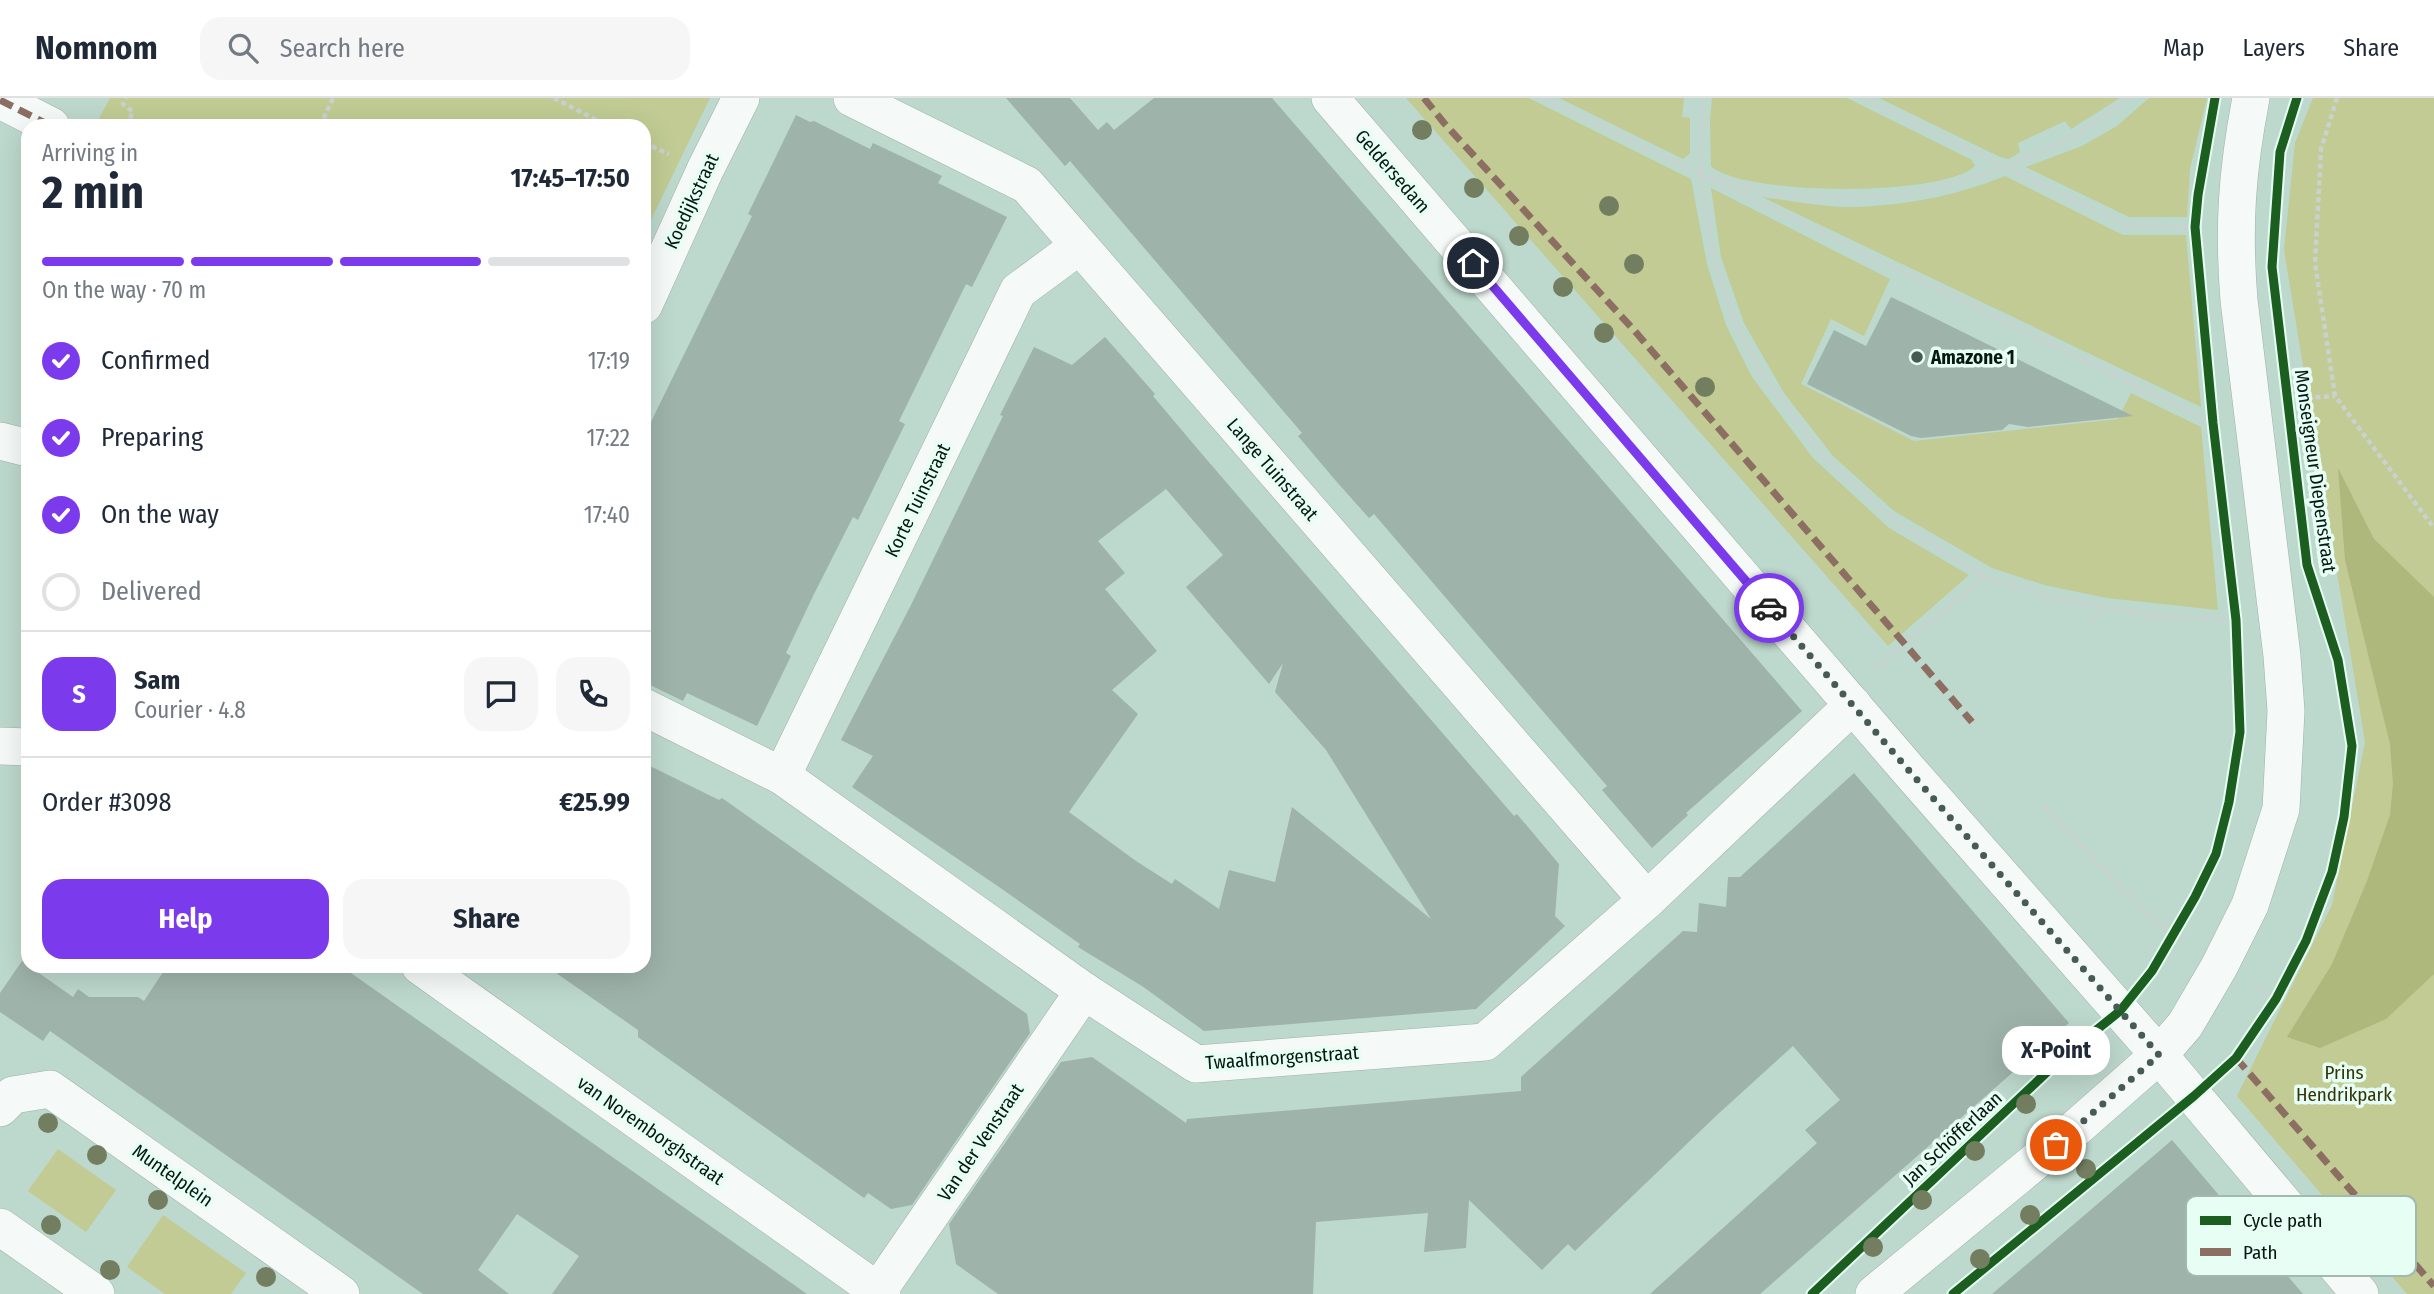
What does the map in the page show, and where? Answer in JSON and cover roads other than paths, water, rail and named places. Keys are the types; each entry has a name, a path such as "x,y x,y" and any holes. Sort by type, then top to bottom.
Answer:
{"street":[{"name":"Koedijkstraat","path":"651,290 741,98"},
{"name":"Lange Tuinstraat","path":"852,98 1027,185 1647,900"},
{"name":"Geldersedam","path":"1330,98 1848,700 2159,1055 2278,1196"},
{"path":"1874,1294 2076,1128 2159,1055 2185,1026 2250,905 2281,809 2286,723 2282,656 2240,313 2235,248 2241,149 2251,98"},
{"path":"0,100 37,119"},
{"name":"Korte Tuinstraat","path":"782,776 1018,291 1079,246"},
{"path":"0,441 21,446"},
{"name":"Twaalfmorgenstraat","path":"651,710 782,776 1084,991 1196,1064 1485,1042 1647,900 1848,700"},
{"path":"0,746 21,747"},
{"name":"van Noremborghstraat","path":"430,973 879,1293"},
{"name":"Van der Venstraat","path":"879,1293 1084,991"},
{"name":"Muntelplein","path":"0,1108 13,1095 50,1089 341,1294"},
{"path":"0,1227 96,1294"},
{"name":"Geldersedam","path":"2345,1276 2360,1294"}],"place":[{"name":"Amazone 1","path":"1917,357"},
{"name":"X-Point","path":"2056,1145"}],"park label":[{"name":"Prins Hendrikpark","path":"2344,1083"}]}
